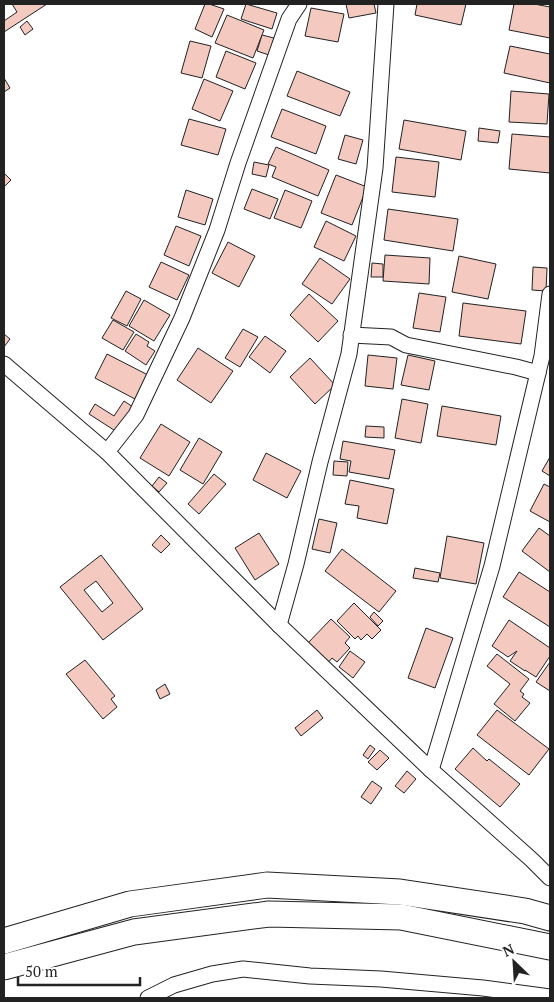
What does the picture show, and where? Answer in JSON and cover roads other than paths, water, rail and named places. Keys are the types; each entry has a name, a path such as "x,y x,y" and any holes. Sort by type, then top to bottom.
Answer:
{"highway":[{"path":"4,940 130,904 267,885 400,892 525,911 550,918"},
{"path":"4,967 134,932 269,914 401,917 550,947"}],"street":[{"path":"107,452 136,415 182,318 216,230 289,19 298,4"},
{"path":"279,626 349,354 375,168 386,4"},
{"path":"431,770 492,566 542,356 550,294"},
{"path":"351,335 391,337 406,345 538,373"},
{"path":"4,364 107,452 279,626 431,770 525,853 550,878"},
{"path":"148,998 174,985 212,974 243,969 310,976 381,978 483,988 550,998"}]}
